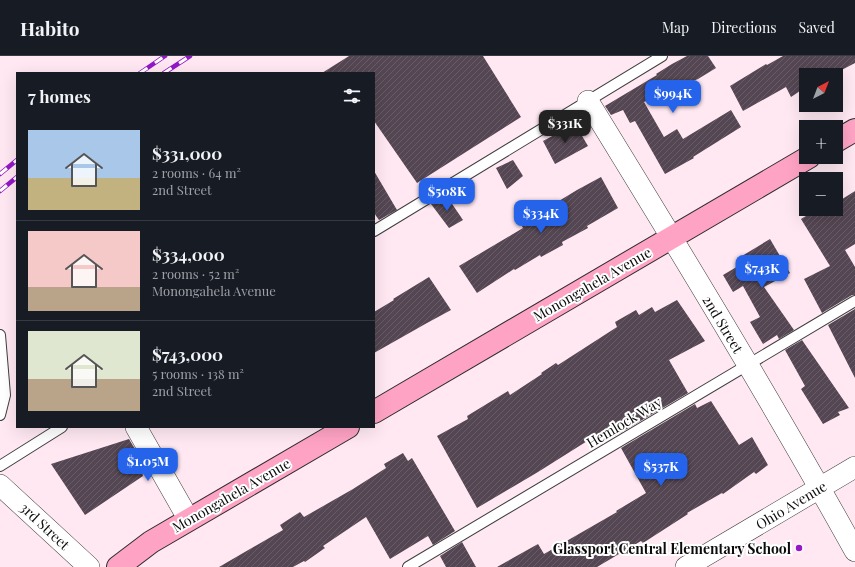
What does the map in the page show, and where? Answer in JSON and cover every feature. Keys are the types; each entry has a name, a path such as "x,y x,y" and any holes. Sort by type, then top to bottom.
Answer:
{"main road":[{"path":"843,137 855,130"},
{"name":"Monongahela Avenue","path":"375,411 799,163"},
{"name":"Monongahela Avenue","path":"118,567 151,542 346,428"}],"street":[{"name":"2nd Street","path":"588,101 672,238 820,488 855,551"},
{"path":"137,428 189,520"},
{"name":"Ohio Avenue","path":"686,567 855,467"},
{"name":"3rd Street","path":"0,485 89,567"}],"lane":[{"path":"375,230 662,56"},
{"name":"Hemlock Way","path":"408,567 855,301"},
{"path":"0,335 5,395 0,414"},
{"path":"0,466 60,428"}],"building":[{"path":"349,56 483,56 521,117 417,183 375,122 375,72 324,72"},
{"path":"687,56 708,56 716,68 698,79 644,102 664,137 677,129 683,139 731,110 741,127 693,157 694,158 665,174 635,121 630,123 623,110 611,115 605,106"},
{"path":"783,56 855,56 855,63 843,69 843,68 799,68 799,92 791,97 786,87 743,111 730,86 766,64 767,65"},
{"path":"575,124 588,146 555,164 543,141"},
{"path":"513,160 523,176 507,189 496,168"},
{"path":"375,173 397,210 379,220 375,214"},
{"path":"601,177 618,208 587,226 588,228 562,242 563,245 541,257 540,255 515,270 514,269 477,293 459,266 523,228 521,224"},
{"path":"855,191 855,244 845,250 855,267 855,295 852,295 822,313 804,279 830,266 801,219 806,216 843,216 843,199"},
{"path":"446,195 463,220 449,228 431,204"},
{"path":"770,239 790,273 764,287 794,330 779,339 777,335 763,344 750,322 760,317 743,286 733,292 723,275 740,265 737,259"},
{"path":"429,277 451,310 375,352 375,311 394,300 393,299"},
{"path":"677,300 705,341 669,360 688,393 615,436 611,430 595,441 592,438 477,508 437,436 468,419 467,416 508,391 510,395 556,363 558,365 617,327 615,322 636,310 639,315 652,307 655,312"},
{"path":"855,309 855,378 828,325"},
{"path":"802,340 849,408 838,412 840,415 823,424 801,389 805,386 785,350"},
{"path":"711,401 739,445 752,437 768,465 756,474 754,472 723,494 722,493 687,513 688,514 643,543 641,541 597,567 497,567 538,544 544,554 617,512 616,511 646,493 621,448 695,404 697,408"},
{"path":"129,439 135,449 143,476 85,515 51,464"},
{"path":"403,453 408,461 412,458 455,531 433,545 428,536 390,559 366,517 323,546 325,548 305,562 304,561 293,567 219,567 283,530 280,525 300,512 304,517 353,489 386,468 384,464"},
{"path":"462,542 476,567 446,567 440,556"}],"railway":[{"path":"141,72 165,56"},
{"path":"166,72 190,56"},
{"path":"0,174 16,161"},
{"path":"0,191 16,178"}],"place":[{"name":"Glassport Central Elementary School","path":"799,548"}]}
